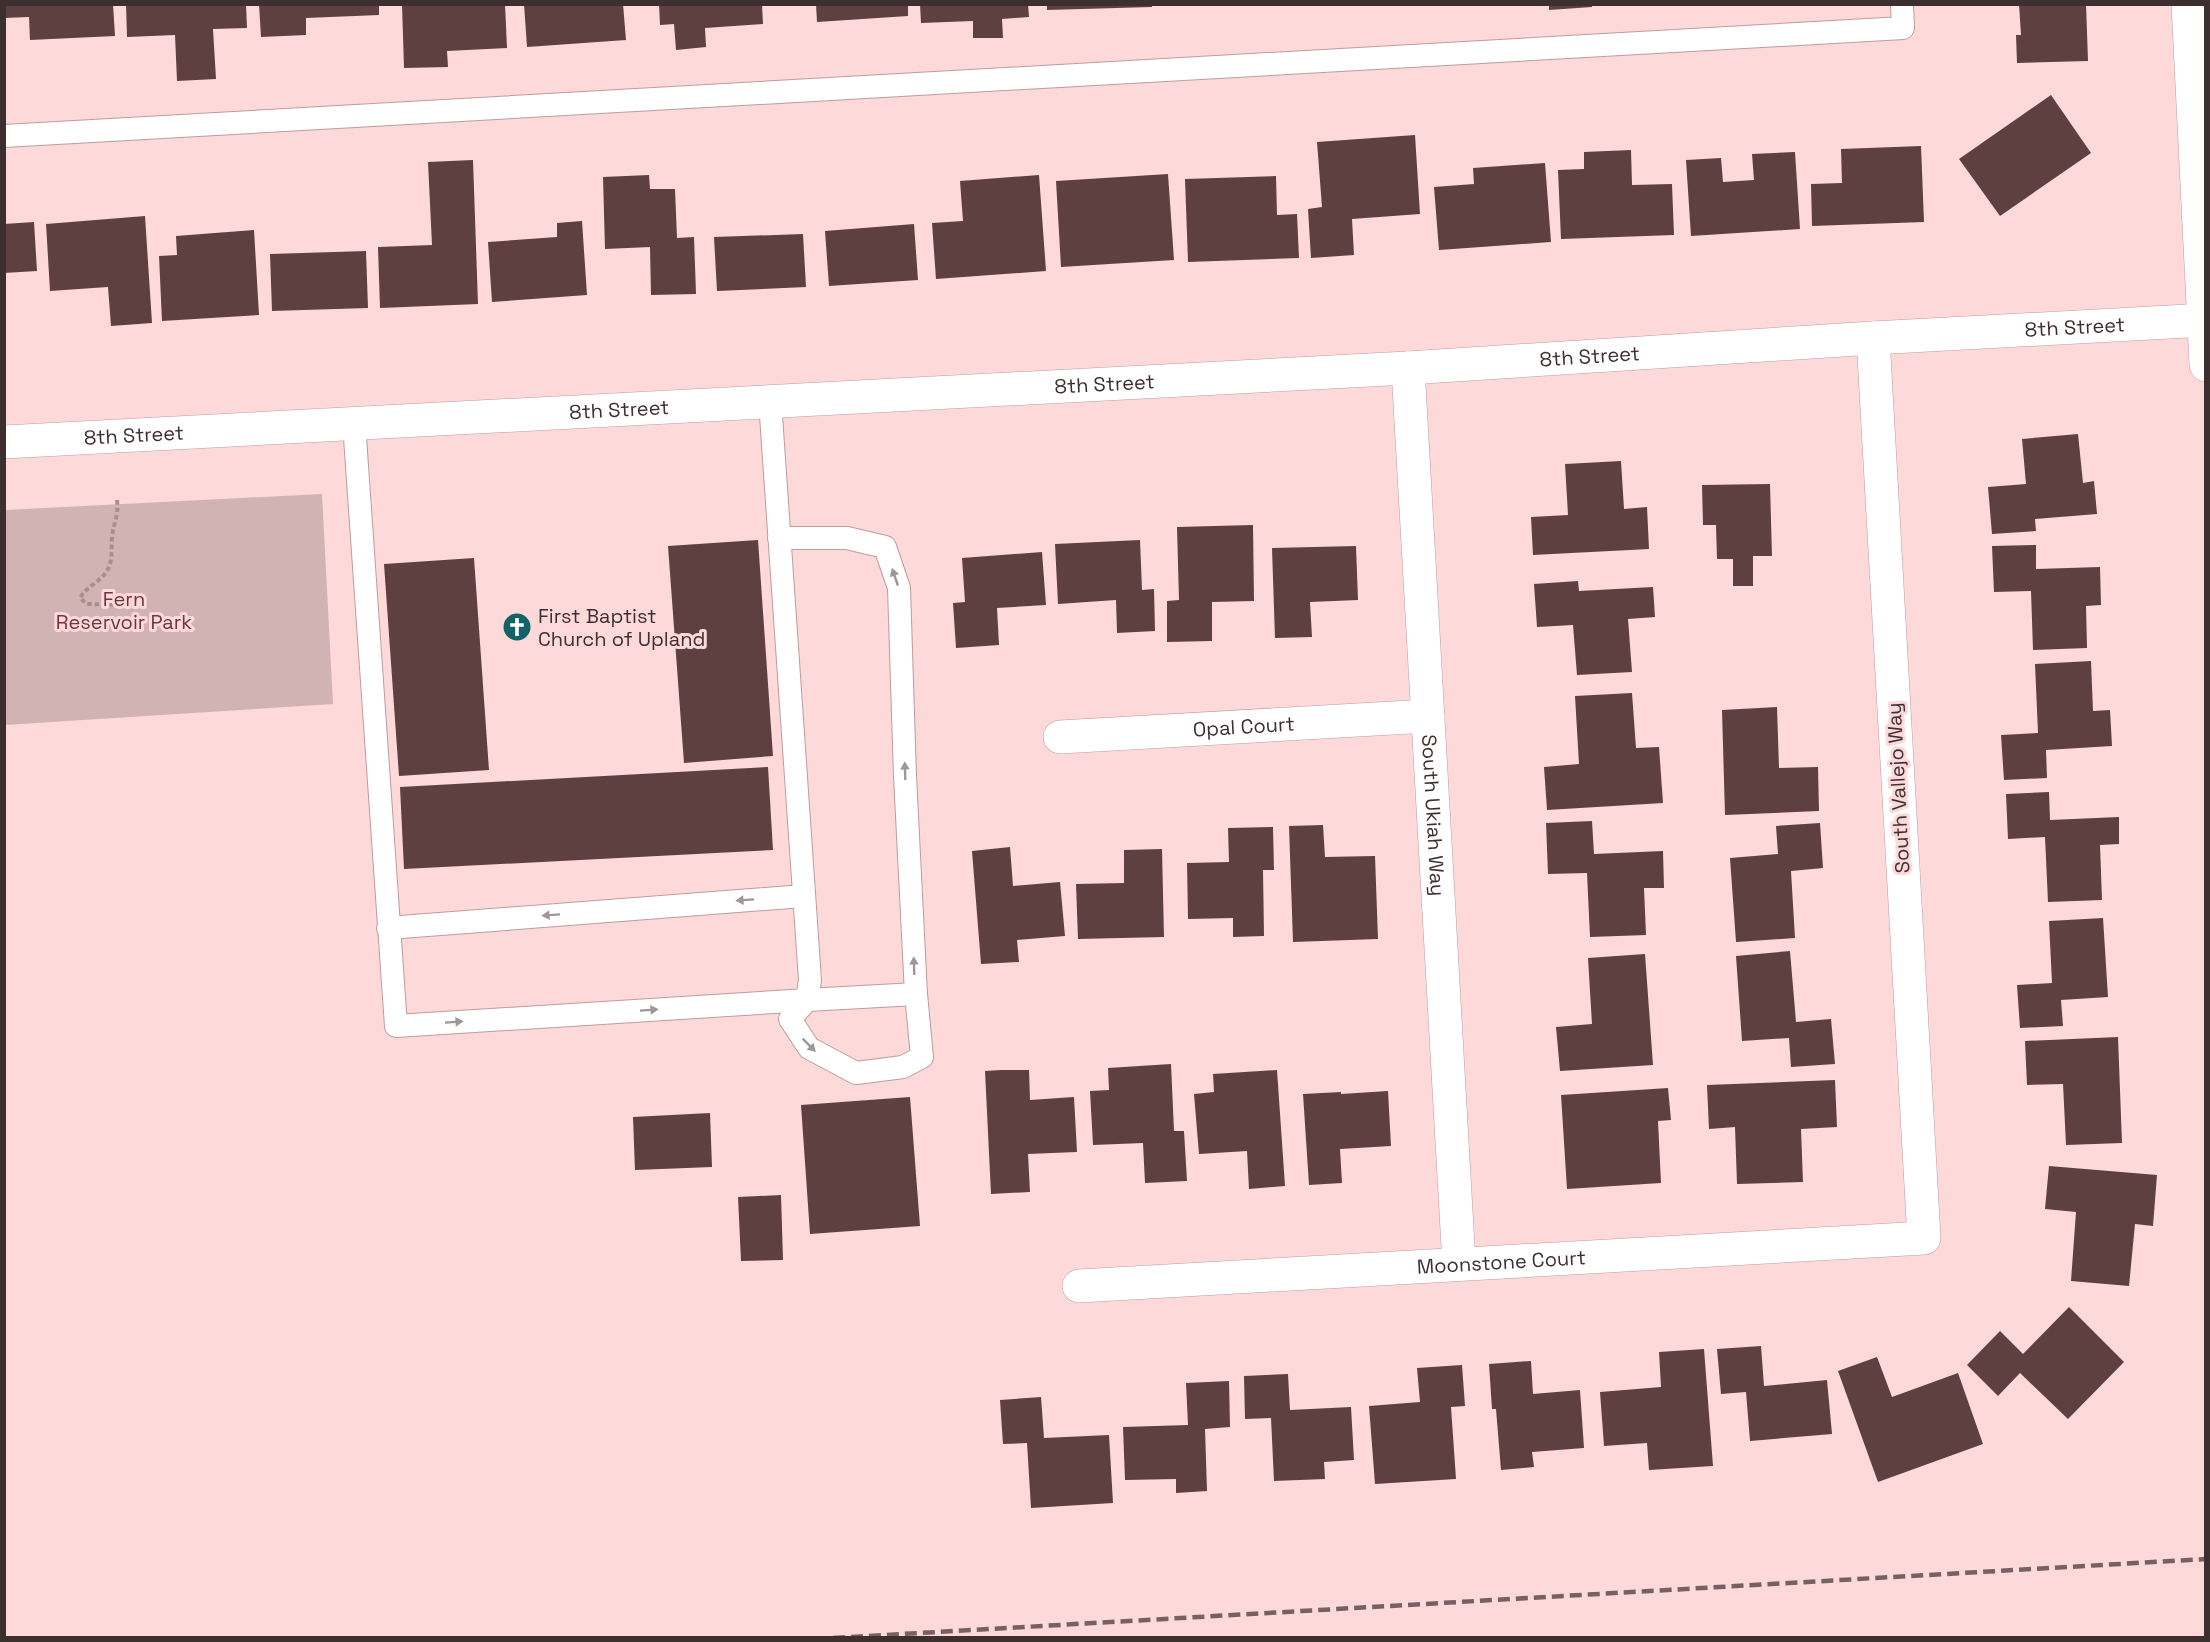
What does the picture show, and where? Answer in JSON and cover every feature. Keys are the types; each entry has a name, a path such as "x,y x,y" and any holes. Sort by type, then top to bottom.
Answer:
{"street":[{"path":"2188,4 2205,320 2205,365"},
{"name":"8th Street","path":"4,442 1408,368 1873,338 2205,320"},
{"name":"South Vallejo Way","path":"1873,338 1924,1238"},
{"name":"South Ukiah Way","path":"1408,368 1458,1264"},
{"name":"Opal Court","path":"1060,737 1428,716"},
{"name":"Moonstone Court","path":"1079,1286 1924,1238"}],"lane":[{"path":"4,136 1904,28 1902,4"},
{"path":"770,401 779,538 810,980 807,999 790,1019 809,1048 856,1073 903,1067 922,1057 916,994 898,588 885,547 847,538 779,538"},
{"path":"354,423 396,1026 916,994"},
{"path":"388,928 804,896"}],"path":[{"path":"117,500 119,513 112,536 112,560 100,579 83,592 80,598 87,604 127,605"}],"green space":[{"name":"Fern Reservoir Park","path":"322,494 333,704 5,725 5,510"}],"building":[{"path":"4,4 113,4 115,36 30,40 29,17 4,18"},
{"path":"126,4 246,4 247,28 213,29 216,79 177,81 175,35 127,37"},
{"path":"259,4 379,4 379,15 306,18 306,35 261,37"},
{"path":"402,4 505,4 507,48 447,51 448,67 404,68"},
{"path":"524,4 623,4 626,40 527,47"},
{"path":"659,4 762,4 763,24 705,28 706,47 676,50 674,24 660,25"},
{"path":"816,4 908,4 908,16 817,22"},
{"path":"920,4 1028,4 1029,17 1002,19 1003,38 973,38 973,21 921,23"},
{"path":"1047,4 1152,4 1152,7 1047,10"},
{"path":"1549,4 1592,4 1592,7 1549,10"},
{"path":"2019,4 2086,4 2088,61 2017,63 2016,35 2021,35"},
{"path":"2051,95 2091,153 2000,216 1959,159"},
{"path":"1415,135 1420,214 1352,219 1354,255 1311,258 1308,209 1322,207 1317,142"},
{"path":"1921,146 1924,222 1812,226 1811,184 1842,183 1841,149"},
{"path":"1631,150 1632,185 1672,184 1674,235 1561,239 1558,170 1584,169 1584,152"},
{"path":"1795,152 1800,229 1691,236 1686,160 1721,158 1723,182 1754,180 1752,154"},
{"path":"473,160 478,304 380,308 378,247 432,245 428,162"},
{"path":"1545,163 1551,242 1439,250 1434,187 1474,184 1473,168"},
{"path":"1168,174 1174,260 1061,267 1056,181"},
{"path":"649,175 650,189 675,189 677,238 694,237 696,294 651,295 650,247 605,249 603,177"},
{"path":"1039,175 1046,271 936,279 932,223 963,221 960,181"},
{"path":"1276,176 1277,215 1297,214 1299,258 1188,262 1185,179"},
{"path":"145,216 152,323 111,326 108,287 50,291 46,224"},
{"path":"582,221 587,295 492,302 488,242 557,237 557,223"},
{"path":"34,222 37,271 4,273 4,224"},
{"path":"914,224 918,280 829,286 825,231"},
{"path":"254,230 259,315 162,321 159,256 177,255 176,236"},
{"path":"803,234 806,287 717,291 714,237"},
{"path":"366,251 368,308 272,311 270,254"},
{"path":"2078,434 2083,483 2094,481 2097,514 2035,519 2036,531 1992,534 1988,487 2026,484 2022,439"},
{"path":"1621,461 1624,509 1647,507 1649,549 1533,555 1531,517 1568,515 1565,464"},
{"path":"1770,484 1772,556 1753,556 1753,586 1733,586 1733,559 1717,559 1716,525 1703,525 1702,485"},
{"path":"1253,525 1254,601 1212,602 1212,641 1167,642 1167,601 1179,600 1177,527"},
{"path":"758,540 773,756 684,763 668,546"},
{"path":"1140,540 1142,590 1154,589 1155,631 1117,633 1116,600 1058,604 1055,544"},
{"path":"2036,545 2036,569 2100,567 2101,605 2086,606 2087,648 2033,650 2031,591 1994,592 1992,546"},
{"path":"1356,546 1358,600 1310,602 1312,637 1275,638 1272,548"},
{"path":"1042,552 1046,605 997,608 999,645 956,648 953,603 965,602 962,558"},
{"path":"474,558 489,770 399,776 384,564"},
{"path":"1578,581 1579,591 1653,587 1655,617 1628,619 1632,672 1577,675 1573,625 1537,627 1534,584"},
{"path":"2091,661 2093,711 2110,710 2112,746 2046,750 2047,778 2004,780 2001,735 2038,733 2035,664"},
{"path":"1632,693 1636,748 1659,747 1663,803 1547,810 1544,767 1579,764 1575,696"},
{"path":"1777,707 1779,768 1818,767 1819,811 1725,815 1722,710"},
{"path":"768,767 773,850 404,869 400,787"},
{"path":"2049,792 2050,820 2119,817 2119,844 2100,845 2102,900 2048,902 2045,837 2008,839 2006,794"},
{"path":"1592,821 1594,854 1663,851 1664,888 1644,888 1646,935 1590,937 1587,873 1548,874 1546,823"},
{"path":"1820,823 1823,868 1791,871 1795,938 1736,942 1730,858 1778,854 1776,826"},
{"path":"1323,825 1325,857 1375,856 1378,939 1293,942 1289,826"},
{"path":"1273,827 1274,870 1263,870 1264,936 1233,937 1233,918 1188,919 1187,863 1229,862 1228,828"},
{"path":"1010,847 1013,886 1060,882 1065,936 1017,940 1019,962 981,964 972,851"},
{"path":"1162,849 1164,937 1078,939 1076,884 1124,883 1124,850"},
{"path":"2103,918 2108,997 2061,1000 2063,1026 2020,1028 2017,985 2052,983 2049,921"},
{"path":"1790,951 1796,1022 1831,1019 1835,1064 1791,1067 1789,1038 1742,1041 1736,956"},
{"path":"1645,954 1653,1065 1560,1071 1556,1027 1592,1024 1588,958"},
{"path":"2118,1037 2122,1143 2066,1145 2063,1084 2027,1085 2025,1041"},
{"path":"1171,1064 1174,1131 1184,1131 1187,1181 1145,1183 1143,1143 1093,1145 1090,1091 1109,1090 1108,1068"},
{"path":"1029,1070 1030,1100 1074,1097 1077,1152 1028,1154 1030,1192 991,1194 985,1071"},
{"path":"1277,1070 1285,1186 1249,1189 1247,1151 1199,1154 1194,1094 1214,1092 1213,1074"},
{"path":"1835,1080 1837,1127 1801,1129 1803,1182 1737,1184 1735,1127 1709,1129 1707,1085"},
{"path":"1668,1088 1671,1120 1658,1121 1661,1183 1567,1189 1561,1095"},
{"path":"1388,1091 1391,1146 1340,1149 1342,1183 1309,1185 1303,1094"},
{"path":"910,1097 920,1226 810,1234 801,1105"},
{"path":"710,1113 712,1167 635,1170 633,1117"},
{"path":"2049,1166 2157,1175 2153,1226 2135,1224 2129,1286 2071,1281 2076,1212 2045,1209"},
{"path":"781,1195 783,1260 741,1261 738,1197"},
{"path":"2069,1307 2124,1362 2068,1419 2020,1373 1998,1396 1967,1365 2000,1331 2023,1354"},
{"path":"1761,1346 1764,1386 1827,1380 1832,1434 1750,1441 1746,1392 1721,1394 1717,1349"},
{"path":"1704,1349 1713,1466 1649,1470 1647,1443 1604,1446 1600,1392 1661,1387 1659,1352"},
{"path":"1877,1357 1892,1397 1958,1373 1983,1444 1878,1482 1838,1371"},
{"path":"1531,1361 1533,1394 1580,1390 1584,1448 1532,1452 1534,1467 1501,1470 1496,1409 1492,1409 1489,1364"},
{"path":"1462,1365 1465,1406 1451,1407 1456,1479 1375,1484 1369,1406 1420,1402 1417,1368"},
{"path":"1288,1374 1290,1410 1351,1407 1354,1460 1324,1462 1325,1479 1274,1481 1271,1418 1245,1419 1244,1376"},
{"path":"1229,1381 1230,1427 1205,1429 1207,1491 1176,1493 1176,1479 1125,1480 1123,1427 1188,1425 1186,1383"},
{"path":"1041,1397 1044,1438 1109,1435 1113,1503 1031,1508 1027,1443 1003,1444 1000,1400"}],"railway":[{"path":"833,1638 2206,1559"}],"place":[{"name":"First Baptist Church of Upland","path":"517,627"}]}
